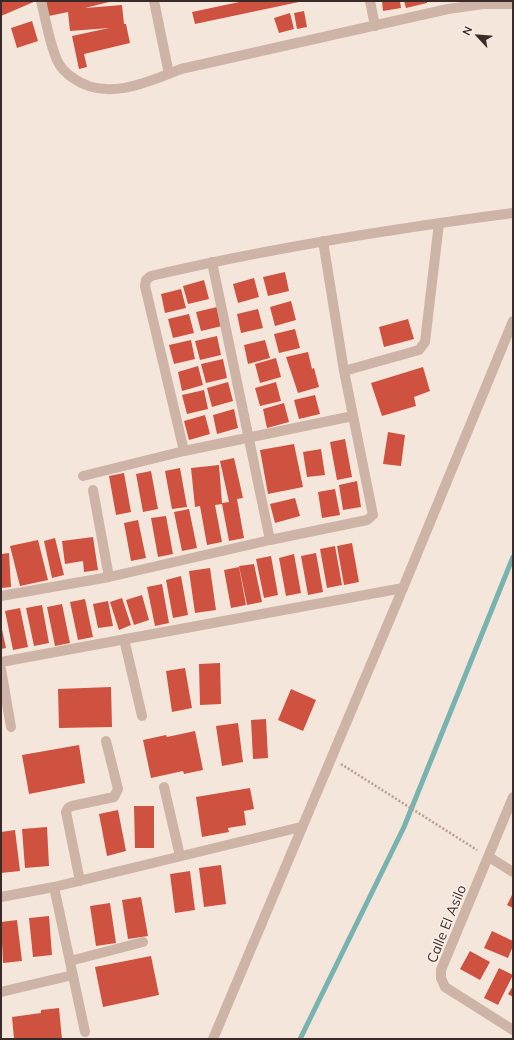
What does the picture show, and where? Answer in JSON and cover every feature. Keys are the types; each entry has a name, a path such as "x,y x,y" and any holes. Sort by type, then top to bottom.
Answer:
{"street":[{"path":"40,1 57,61 67,73 95,89 121,89 189,68 448,9 507,3"},
{"path":"154,1 169,74"},
{"path":"370,1 375,26"},
{"path":"184,451 145,286 146,280 150,276 212,262 323,242 439,223 513,213"},
{"path":"344,371 419,350 422,347 425,342 439,223"},
{"path":"1,596 109,577 270,540 371,519 373,515 344,371 323,242"},
{"path":"212,262 270,540"},
{"path":"213,1039 301,827 403,588 513,321"},
{"path":"82,476 184,451 353,416"},
{"path":"93,490 109,577"},
{"path":"1,662 403,588"},
{"path":"124,639 142,716"},
{"path":"1,669 11,727"},
{"path":"80,880 66,812 68,808 72,806 117,794 118,789 106,741"},
{"path":"164,787 180,856"},
{"name":"Calle El Asilo","path":"513,797 442,970 441,978 445,987 513,1030"},
{"path":"1,897 54,887 301,827"},
{"path":"489,857 513,872"},
{"path":"54,887 85,1032"},
{"path":"70,961 144,942"},
{"path":"1,992 73,975"}],"path":[{"path":"331,757 489,857"}],"building":[{"path":"1,1 36,1 1,16"},
{"path":"46,1 113,1 85,8 122,5 124,24 126,24 130,43 84,54 87,67 79,69 72,36 109,28 70,31 68,12 49,16"},
{"path":"244,1 299,2 195,24 192,12"},
{"path":"382,1 400,1 401,8 383,11"},
{"path":"404,1 427,1 427,3 406,8"},
{"path":"304,11 307,27 297,29 294,13"},
{"path":"290,13 294,29 279,33 274,18"},
{"path":"32,21 38,41 17,48 11,28"},
{"path":"285,272 289,291 268,296 263,277"},
{"path":"254,278 259,297 238,303 233,284"},
{"path":"204,280 209,299 188,304 183,286"},
{"path":"181,289 186,308 165,313 161,294"},
{"path":"291,301 296,320 275,326 270,307"},
{"path":"217,307 222,326 201,331 196,312"},
{"path":"258,309 263,328 241,333 237,314"},
{"path":"189,314 194,333 173,338 168,319"},
{"path":"408,319 414,339 384,347 379,327"},
{"path":"295,329 300,348 279,353 274,334"},
{"path":"217,336 221,355 200,360 195,341"},
{"path":"191,340 195,359 174,364 169,345"},
{"path":"265,340 270,358 248,364 244,345"},
{"path":"308,352 312,369 314,368 319,387 298,393 286,357"},
{"path":"276,358 281,377 260,383 255,364"},
{"path":"223,359 227,378 206,383 201,364"},
{"path":"198,366 203,385 182,391 178,372"},
{"path":"423,367 430,391 414,397 416,406 382,416 371,383"},
{"path":"228,382 233,401 212,407 207,388"},
{"path":"276,382 281,401 260,406 255,388"},
{"path":"204,390 208,409 187,414 182,395"},
{"path":"315,395 320,414 299,419 294,400"},
{"path":"284,403 289,422 267,428 263,409"},
{"path":"234,409 238,428 217,434 213,415"},
{"path":"205,415 210,434 189,440 184,421"},
{"path":"388,432 405,435 401,466 383,464"},
{"path":"345,439 352,477 337,480 330,442"},
{"path":"294,444 303,487 268,494 260,450"},
{"path":"321,449 325,475 307,477 303,452"},
{"path":"234,458 243,498 237,499 244,538 229,541 222,504 215,505 222,542 207,545 200,506 195,507 191,468 219,465 222,503 229,502 220,461"},
{"path":"180,468 187,507 172,509 165,471"},
{"path":"151,471 158,509 143,512 136,474"},
{"path":"124,473 131,512 116,515 109,476"},
{"path":"357,481 361,507 343,510 339,485"},
{"path":"335,489 340,515 322,518 318,492"},
{"path":"295,498 300,516 275,523 270,504"},
{"path":"189,509 197,548 182,551 174,512"},
{"path":"166,516 173,554 158,557 151,518"},
{"path":"138,520 146,558 131,561 124,523"},
{"path":"93,537 98,570 84,572 83,561 65,564 62,541"},
{"path":"55,538 64,575 52,578 44,541"},
{"path":"38,540 48,580 20,586 10,546"},
{"path":"352,543 359,582 344,585 337,546"},
{"path":"335,546 342,585 327,588 320,549"},
{"path":"9,553 11,587 1,588 1,554"},
{"path":"316,553 323,592 308,595 301,556"},
{"path":"294,554 301,593 286,596 279,558"},
{"path":"271,556 278,595 264,598 256,559"},
{"path":"254,564 262,602 247,605 239,566"},
{"path":"239,567 246,605 231,608 224,570"},
{"path":"210,568 216,610 195,613 189,571"},
{"path":"181,576 188,615 173,618 166,580"},
{"path":"162,584 169,623 155,626 147,587"},
{"path":"142,595 149,620 134,625 126,600"},
{"path":"122,598 131,625 119,630 110,602"},
{"path":"85,599 93,637 78,640 70,602"},
{"path":"108,601 113,626 98,628 93,604"},
{"path":"62,604 70,643 55,646 47,607"},
{"path":"42,605 49,643 34,646 26,608"},
{"path":"20,608 28,647 13,650 5,611"},
{"path":"1,625 6,648 1,649"},
{"path":"220,663 221,704 200,705 199,664"},
{"path":"185,668 192,708 172,712 166,671"},
{"path":"111,687 112,727 59,728 58,689"},
{"path":"291,689 316,700 303,731 278,720"},
{"path":"266,719 268,758 253,759 251,720"},
{"path":"238,723 243,762 222,766 216,726"},
{"path":"195,731 203,770 184,774 183,771 151,778 143,740"},
{"path":"79,745 85,783 29,794 22,755"},
{"path":"250,788 254,809 244,811 246,825 228,828 229,832 202,837 196,797"},
{"path":"134,806 154,806 154,848 135,848"},
{"path":"118,810 126,851 107,856 99,814"},
{"path":"47,827 49,866 25,868 22,829"},
{"path":"15,830 20,871 1,873 1,832"},
{"path":"221,865 226,904 204,907 199,868"},
{"path":"190,871 195,910 175,913 170,874"},
{"path":"513,893 513,908 507,905"},
{"path":"141,897 148,936 128,939 122,900"},
{"path":"110,903 116,943 96,946 90,906"},
{"path":"49,916 52,955 33,957 29,918"},
{"path":"17,920 22,961 3,963 1,922"},
{"path":"492,931 513,941 513,946 508,958 484,948"},
{"path":"470,951 490,962 480,980 460,969"},
{"path":"151,956 159,995 103,1007 95,967"},
{"path":"499,968 513,975 498,1005 484,998"},
{"path":"513,986 513,997 508,994"},
{"path":"59,1008 62,1039 14,1039 12,1017 41,1013 41,1010"}],"waterway":[{"path":"300,1039 404,827 513,557"}]}
